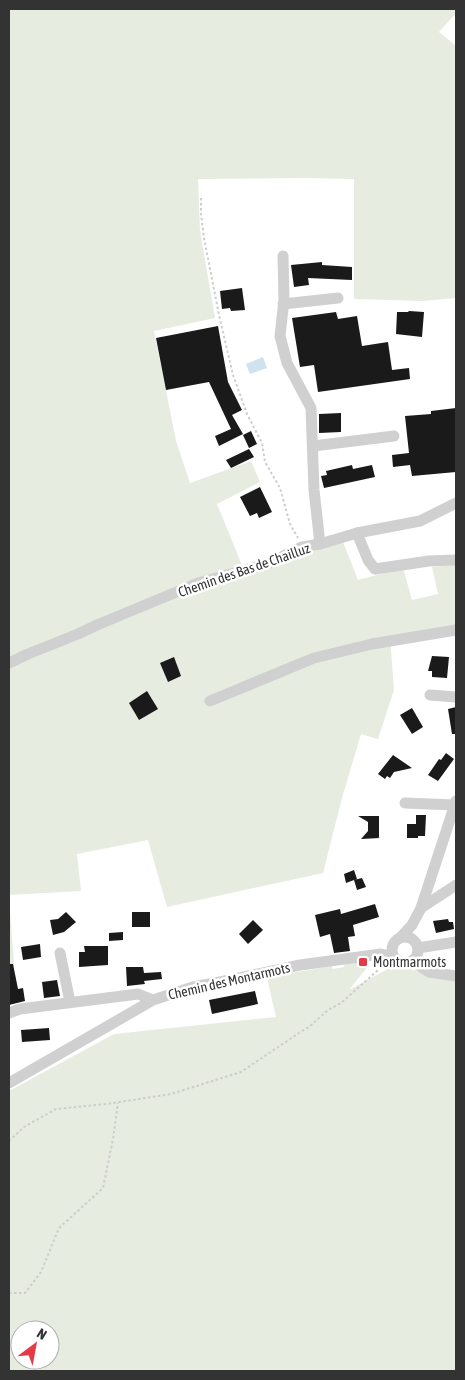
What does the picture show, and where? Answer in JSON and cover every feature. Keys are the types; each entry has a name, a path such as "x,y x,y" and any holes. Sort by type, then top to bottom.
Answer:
{"street":[{"path":"283,256 283,304 280,336 287,363 312,408 314,490 320,544"},
{"path":"283,304 338,298"},
{"path":"313,446 394,436"},
{"name":"Chemin des Bas de Chailluz","path":"9,663 198,583 268,564 302,547 320,544 357,533 420,521 456,503"},
{"path":"357,533 368,560 375,568 429,561 456,560"},
{"path":"210,701 314,658 372,644 456,630"},
{"path":"430,695 456,697"},
{"path":"405,802 456,803 422,908 412,925 410,941 417,955 412,961 404,963 387,954 395,941 410,941 456,942"},
{"path":"422,908 456,885"},
{"path":"60,953 70,1002"},
{"name":"Chemin des Montarmots","path":"9,1083 153,1000 193,987 300,965 387,954"},
{"path":"412,961 429,972 456,976"},
{"path":"9,1013 20,1009 138,994 153,1000"}],"path":[{"path":"201,198 200,214 204,238 233,375 247,414 262,443 265,462 280,488 290,524 302,547"},
{"path":"9,1141 24,1127 56,1109 118,1103 171,1094 241,1072 309,1027 328,1010 341,1003 377,971 387,954"},
{"path":"9,1293 25,1292 41,1272 59,1228 103,1188 118,1103"}],"shaded area":[{"path":"9,9 456,9 456,13 439,32 456,46 456,298 423,301 354,299 354,179 198,179 200,231 215,318 154,331 176,441 190,483 251,461 260,482 217,504 244,570 302,542 343,542 358,580 403,568 412,600 438,594 432,567 456,565 456,627 390,637 394,690 378,739 361,734 323,873 167,907 148,840 77,854 81,891 9,895"},
{"path":"9,898 14,970 9,971"},
{"path":"364,960 366,969 349,990 395,965 456,981 456,1371 9,1370 9,1091 114,1034 276,1017 267,978 332,966 333,969 344,967 344,965"}],"water":[{"path":"263,357 267,368 250,374 246,364"}],"building":[{"path":"322,262 322,265 352,267 352,280 308,278 309,285 294,287 291,265"},
{"path":"242,288 245,310 231,311 230,308 222,309 220,291"},
{"path":"336,312 338,319 357,316 362,346 388,342 392,370 409,368 410,379 318,392 314,365 300,367 292,318"},
{"path":"397,312 424,312 422,337 396,334"},
{"path":"218,326 228,382 242,410 232,415 243,434 219,446 215,436 231,429 209,382 166,390 156,338"},
{"path":"456,408 456,472 412,476 410,465 393,467 392,455 409,453 405,416 431,414 431,411"},
{"path":"341,413 341,432 319,433 319,414"},
{"path":"251,431 257,444 249,448 243,435"},
{"path":"249,449 254,457 231,468 226,460"},
{"path":"352,465 353,469 372,465 375,477 324,488 321,476 327,475 326,471"},
{"path":"260,487 272,512 259,518 257,513 250,516 240,497"},
{"path":"432,656 449,657 447,678 432,677 432,671 428,671"},
{"path":"174,657 181,676 168,682 160,663"},
{"path":"147,691 158,709 139,720 129,703"},
{"path":"456,707 456,734 452,734 448,709"},
{"path":"412,708 423,727 412,734 400,715"},
{"path":"446,753 454,759 438,781 428,775 439,759 441,760"},
{"path":"393,755 412,768 394,772 390,778 387,776 385,779 378,774"},
{"path":"416,815 426,815 425,836 407,838 407,824 416,824"},
{"path":"358,816 379,816 378,837 380,838 361,839 368,831 368,822"},
{"path":"354,870 357,879 346,883 344,874"},
{"path":"362,878 366,887 357,890 354,880"},
{"path":"375,904 379,917 353,925 355,936 348,937 350,951 334,953 330,934 320,937 315,915 340,909 341,914"},
{"path":"66,912 76,922 64,932 53,935 50,920 58,919"},
{"path":"132,912 150,912 150,927 132,927"},
{"path":"448,919 449,922 453,922 454,929 436,933 433,921"},
{"path":"253,920 263,930 248,944 239,934"},
{"path":"123,932 123,940 109,941 109,933"},
{"path":"40,944 41,957 23,960 21,947"},
{"path":"84,946 108,946 108,965 79,967 79,952 85,952"},
{"path":"9,964 13,964 18,989 23,988 25,1001 9,1005"},
{"path":"126,967 143,967 144,973 161,972 162,979 144,981 145,984 127,986"},
{"path":"57,980 60,996 44,998 42,982"},
{"path":"255,991 258,1004 212,1014 209,1000"},
{"path":"49,1028 50,1040 22,1042 21,1030"}],"place":[{"name":"Montmarmots","path":"363,962"}]}
